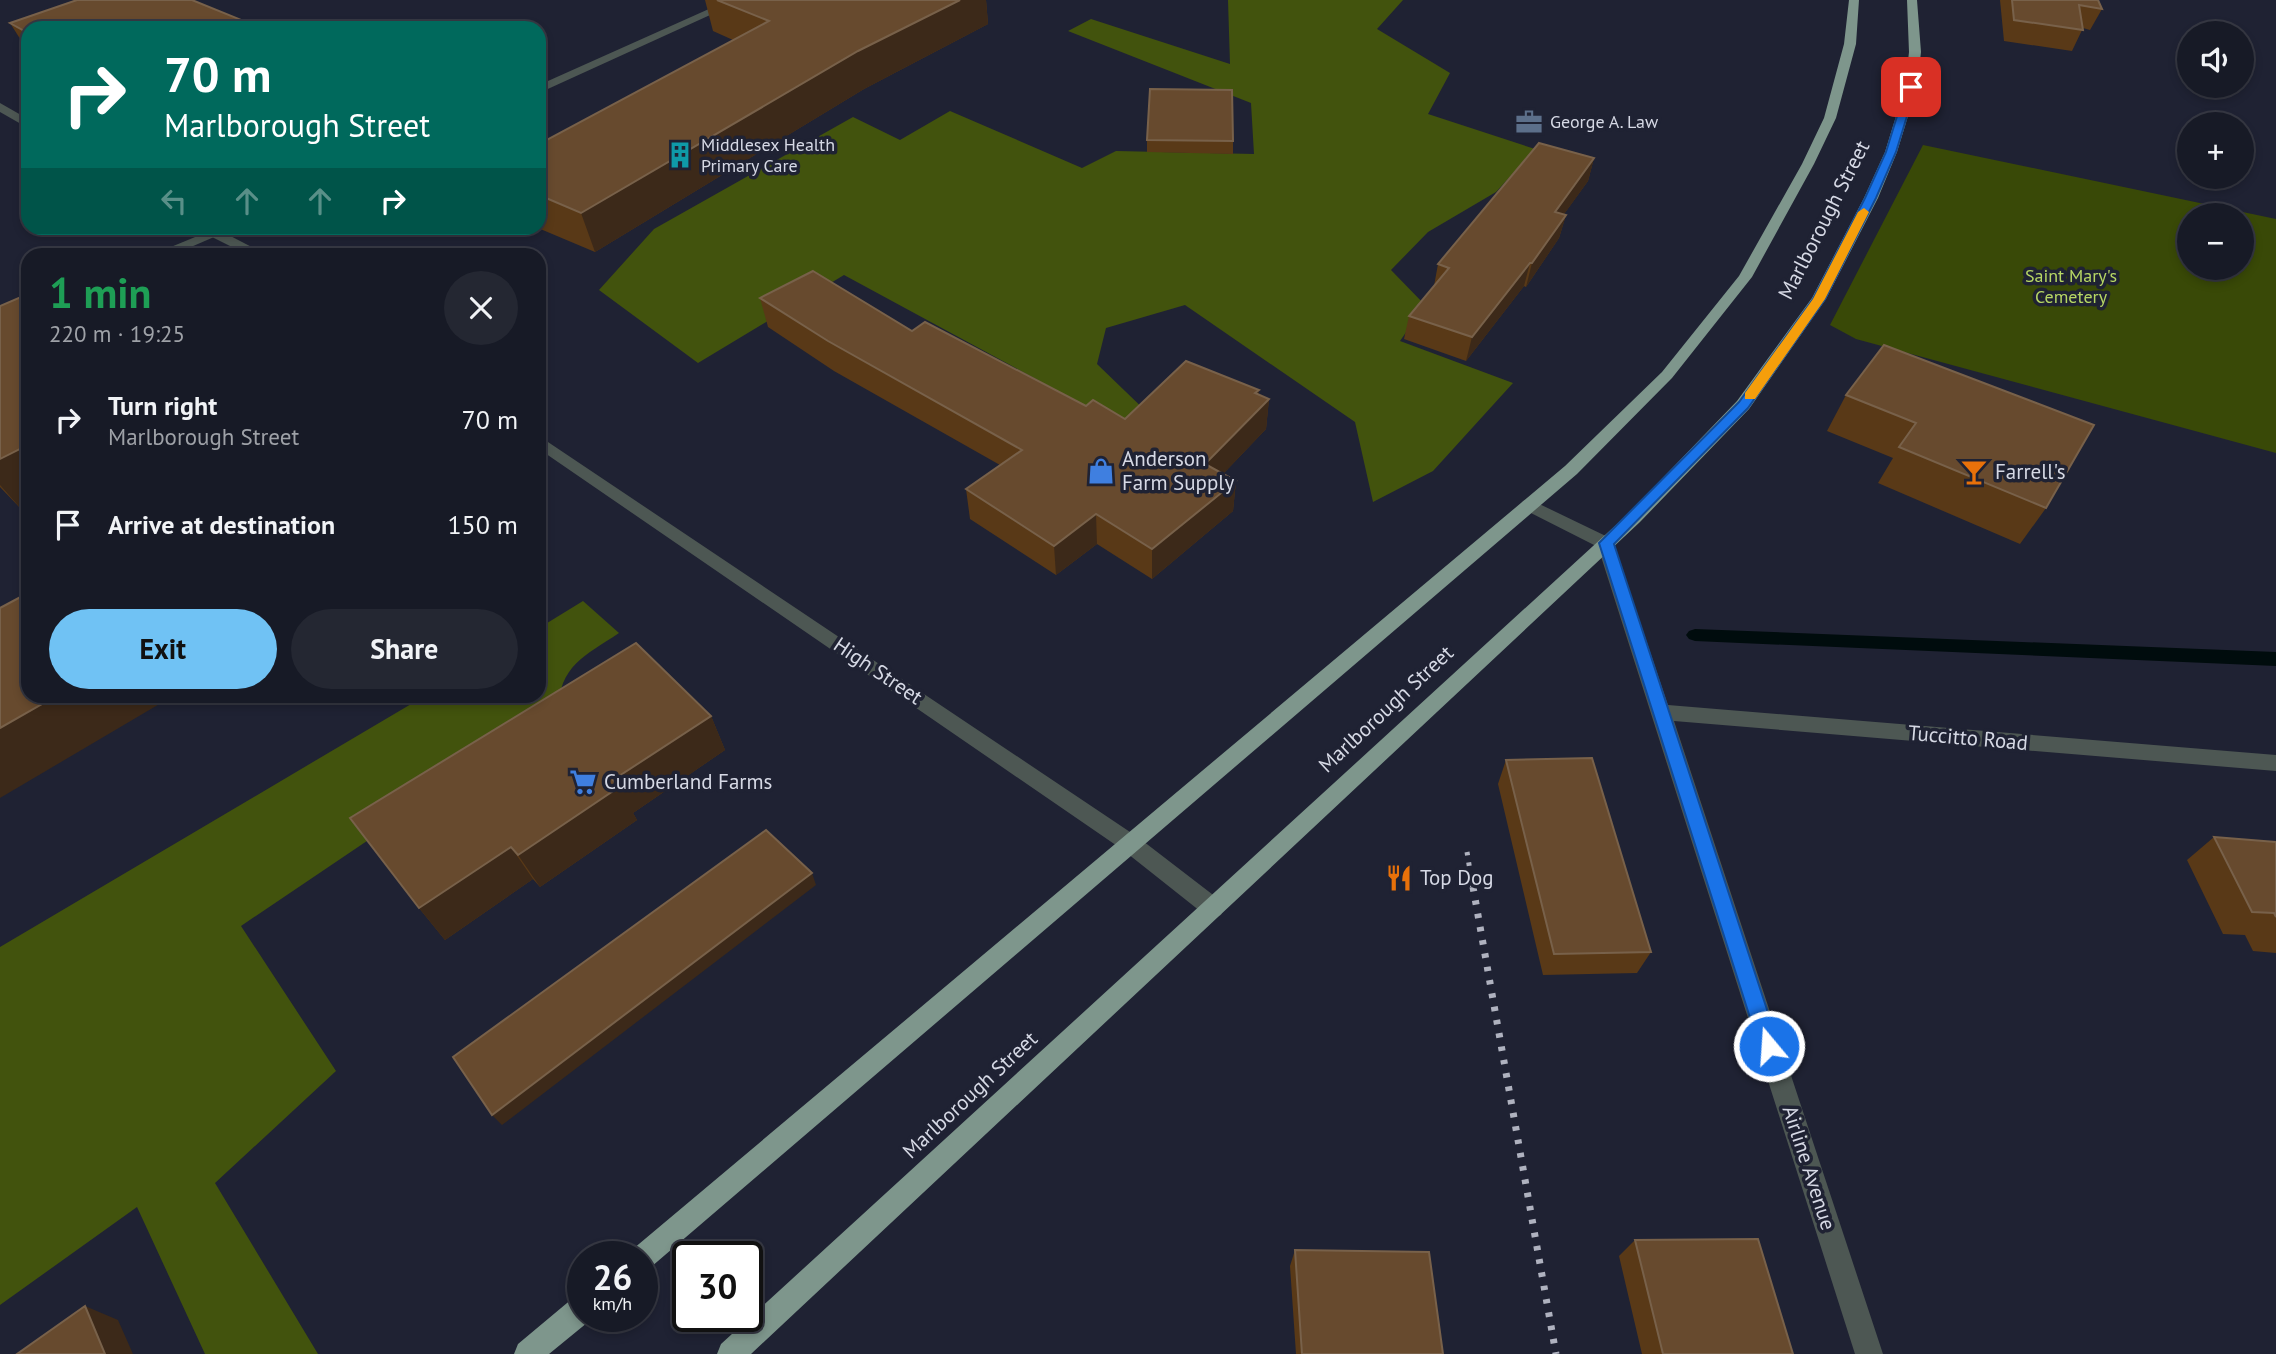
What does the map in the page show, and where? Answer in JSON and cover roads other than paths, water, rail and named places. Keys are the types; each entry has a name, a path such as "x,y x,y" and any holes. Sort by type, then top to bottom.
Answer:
{"highway":[{"name":"Marlborough Street","path":"658,1244 1571,470 1667,374 1745,276 1808,164 1830,118 1850,44 1854,0"},
{"name":"Marlborough Street","path":"732,1354 1643,509 1743,405 1819,299 1871,198 1891,152 1911,87 1915,52 1912,0"},
{"path":"528,1354 567,1321"}],"street":[{"path":"546,86 738,0"},
{"path":"0,107 21,120"},
{"path":"174,248 203,235"},
{"path":"226,235 248,248"},
{"name":"High Street","path":"546,445 1131,844 1213,908"},
{"path":"1530,505 1606,543"},
{"name":"Airline Avenue","path":"1606,543 1869,1354"},
{"name":"Tuccitto Road","path":"1661,712 2276,763"}],"waterway":[{"path":"1695,635 2276,659"}],"railway":[{"path":"1467,852 1473,889"},
{"path":"1473,887 1556,1354"}],"place":[{"name":"George A. Law","path":"1529,122"},
{"name":"Middlesex Health Primary Care","path":"680,155"},
{"name":"Anderson Farm Supply","path":"1101,471"},
{"name":"Farrell's","path":"1974,472"},
{"name":"Cumberland Farms","path":"583,782"},
{"name":"Top Dog","path":"1399,878"}],"park label":[{"name":"Saint Mary's Cemetery","path":"2071,286"}]}
